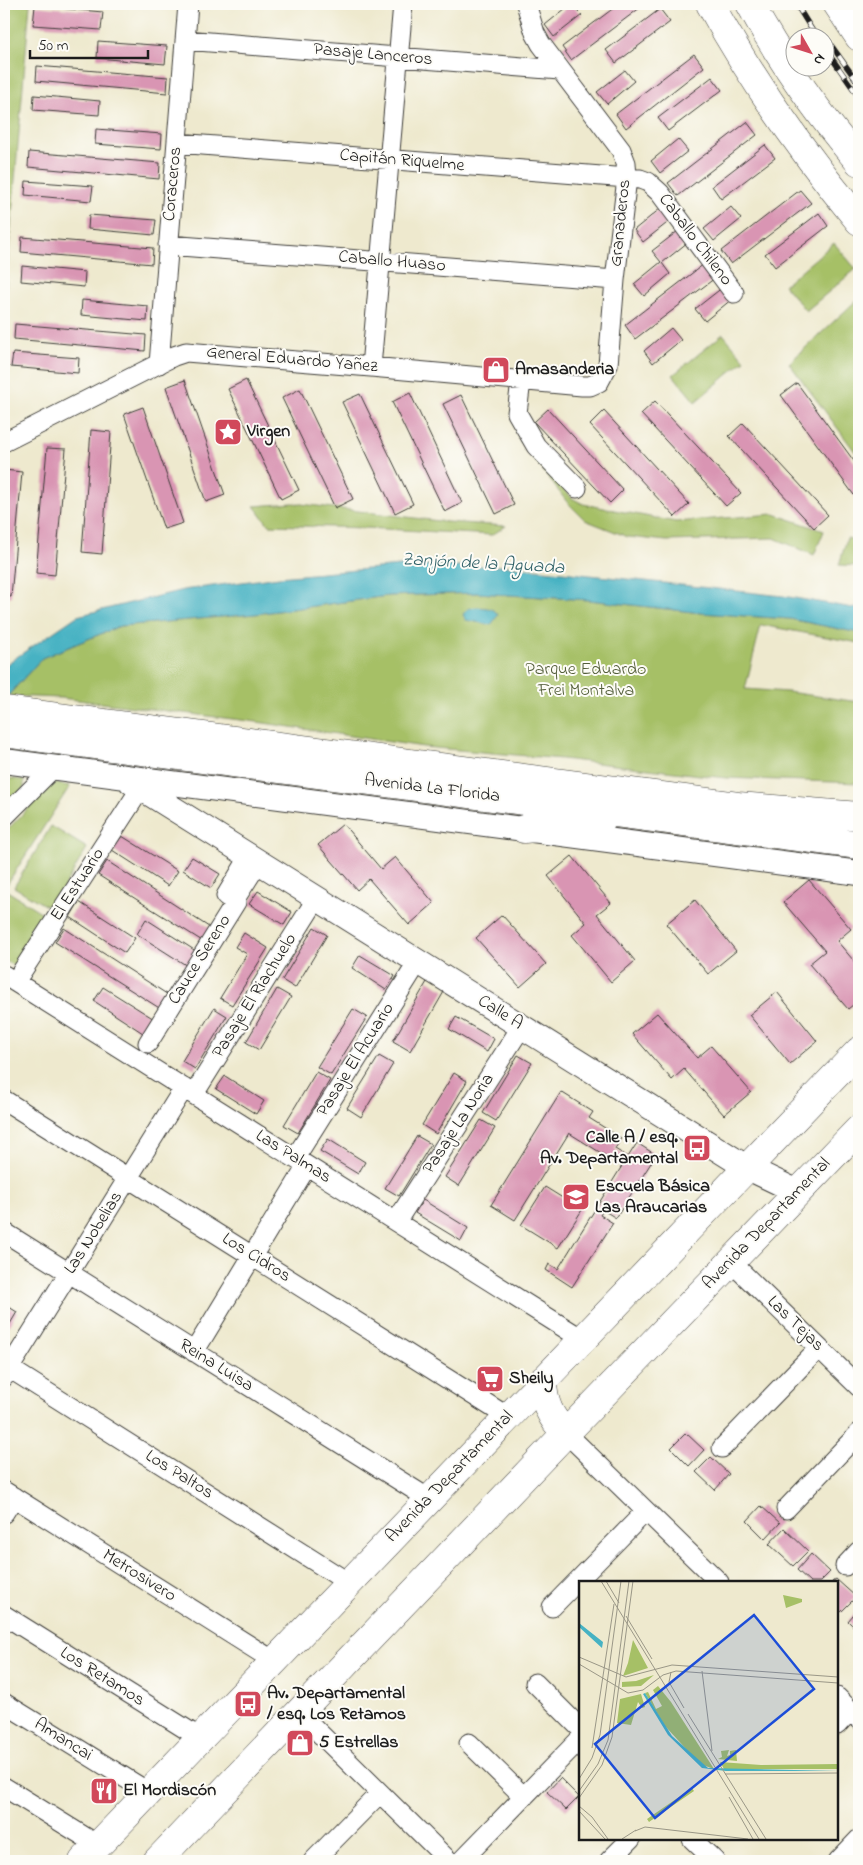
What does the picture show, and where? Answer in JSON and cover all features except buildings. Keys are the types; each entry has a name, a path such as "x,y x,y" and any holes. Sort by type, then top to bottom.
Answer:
{"main road":[{"path":"710,4 781,121 859,221"},
{"path":"837,4 859,37"},
{"path":"750,5 800,84 859,162"},
{"name":"Avenida La Florida","path":"7,718 738,806 859,816"},
{"name":"Avenida La Florida","path":"7,718 655,818 859,845"},
{"path":"524,829 655,818"},
{"name":"Avenida Departamental","path":"90,1853 859,1051"},
{"name":"Avenida Departamental","path":"157,1861 859,1129"},
{"path":"543,1380 544,1396 549,1412 566,1433"}],"street":[{"name":"Coraceros","path":"158,364 188,4"},
{"path":"371,366 403,4"},
{"name":"Granaderos","path":"526,4 535,33 560,70 621,150 626,163 627,178 615,280 608,365 599,382"},
{"name":"Pasaje Lanceros","path":"185,40 560,70"},
{"name":"Capitán Riquelme","path":"177,142 627,178"},
{"name":"Caballo Chileno","path":"627,178 640,179 654,187 734,293"},
{"name":"Caballo Huaso","path":"168,244 615,280"},
{"name":"General Eduardo Yañez","path":"4,442 158,364 186,352 371,366 582,386 590,386 599,382"},
{"path":"521,381 516,413 536,446 577,488"},
{"name":"Avenida La Florida","path":"4,761 132,783 215,789 859,873"},
{"path":"4,817 53,768"},
{"name":"Calle A","path":"132,783 746,1167 798,1192"},
{"name":"El Estuario","path":"10,978 132,783"},
{"path":"204,828 201,815 202,804 215,789"},
{"name":"Cauce Sereno","path":"148,1043 236,902 226,896 256,860"},
{"name":"Pasaje El Riachuelo","path":"189,1091 317,898"},
{"name":"Pasaje El Acuario","path":"194,1352 253,1256 301,1162 418,962"},
{"name":"Las Palmas","path":"10,978 582,1339"},
{"name":"Pasaje La Noria","path":"396,1222 522,1026"},
{"name":"Las Nobelias","path":"6,1373 128,1178 189,1091"},
{"name":"Los Cidros","path":"4,1100 508,1417"},
{"name":"Reina Luisa","path":"4,1232 429,1499"},
{"name":"Las Tejas","path":"730,1262 859,1387"},
{"path":"722,1448 819,1348"},
{"name":"Los Paltos","path":"6,1373 349,1583"},
{"path":"566,1433 646,1511 713,1581"},
{"path":"786,1509 859,1433"},
{"path":"4,1514 9,1494"},
{"name":"Metrosivero","path":"9,1494 274,1661"},
{"path":"552,1606 646,1511"},
{"path":"845,1566 859,1551"},
{"name":"Los Retamos","path":"4,1615 200,1738"},
{"path":"535,1683 579,1727"},
{"path":"838,1698 855,1714 838,1724"},
{"name":"Amancai","path":"4,1703 148,1792"},
{"path":"299,1713 449,1861"},
{"path":"461,1861 579,1740"},
{"path":"469,1743 524,1797"},
{"path":"4,1787 90,1853"},
{"path":"313,1861 380,1793"},
{"path":"838,1861 859,1839"},
{"path":"609,1861 630,1840"},
{"path":"693,1840 715,1861"}],"green space":[{"path":"4,4 30,4 4,308"},
{"path":"834,243 856,269 806,311 784,285"},
{"path":"859,298 859,457 789,363"},
{"path":"723,334 745,360 695,402 673,375"},
{"path":"520,440 572,498 583,504 676,522 774,514 824,531 814,555 774,538 667,541 628,537 585,520 567,502"},
{"path":"293,503 447,522 506,526 492,535 269,525 254,506"},
{"path":"847,538 859,541 859,566 839,565"},
{"name":"Parque Eduardo Frei Montalva","path":"477,593 589,600 701,613 790,619 859,633 859,643 761,625 745,689 788,692 859,702 859,783 726,778 562,759 424,747 257,722 61,698 8,696 42,658 120,626 255,614 388,596"},
{"path":"4,778 24,780 24,788 4,807"},
{"path":"53,783 70,786 4,889 4,833"},
{"path":"51,826 87,848 51,909 14,887"},
{"path":"4,889 44,914 14,966 4,960"}],"water":[{"path":"400,566 507,566 783,596 859,609 859,633 790,619 701,613 589,600 477,593 388,596 255,614 120,626 42,658 4,700 4,668 8,663 77,616 183,590 279,577"},
{"path":"477,607 489,608 496,612 498,615 491,625 466,620 463,615 465,611"}],"railway":[{"path":"796,4 811,28"},
{"path":"836,52 859,84"},
{"path":"836,64 859,97"}],"place":[{"name":"Amasanderia","path":"496,370"},
{"name":"Virgen","path":"228,432"},
{"name":"Calle A / esq. Av. Departamental","path":"697,1148"},
{"name":"Escuela Básica Las Araucarias","path":"576,1197"},
{"name":"Sheily","path":"490,1379"},
{"name":"Av. Departamental / esq. Los Retamos","path":"248,1704"},
{"name":"5 Estrellas","path":"300,1743"},
{"name":"El Mordiscón","path":"104,1791"}],"water label":[{"name":"Zanjón de la Aguada","path":"483,564"}]}
